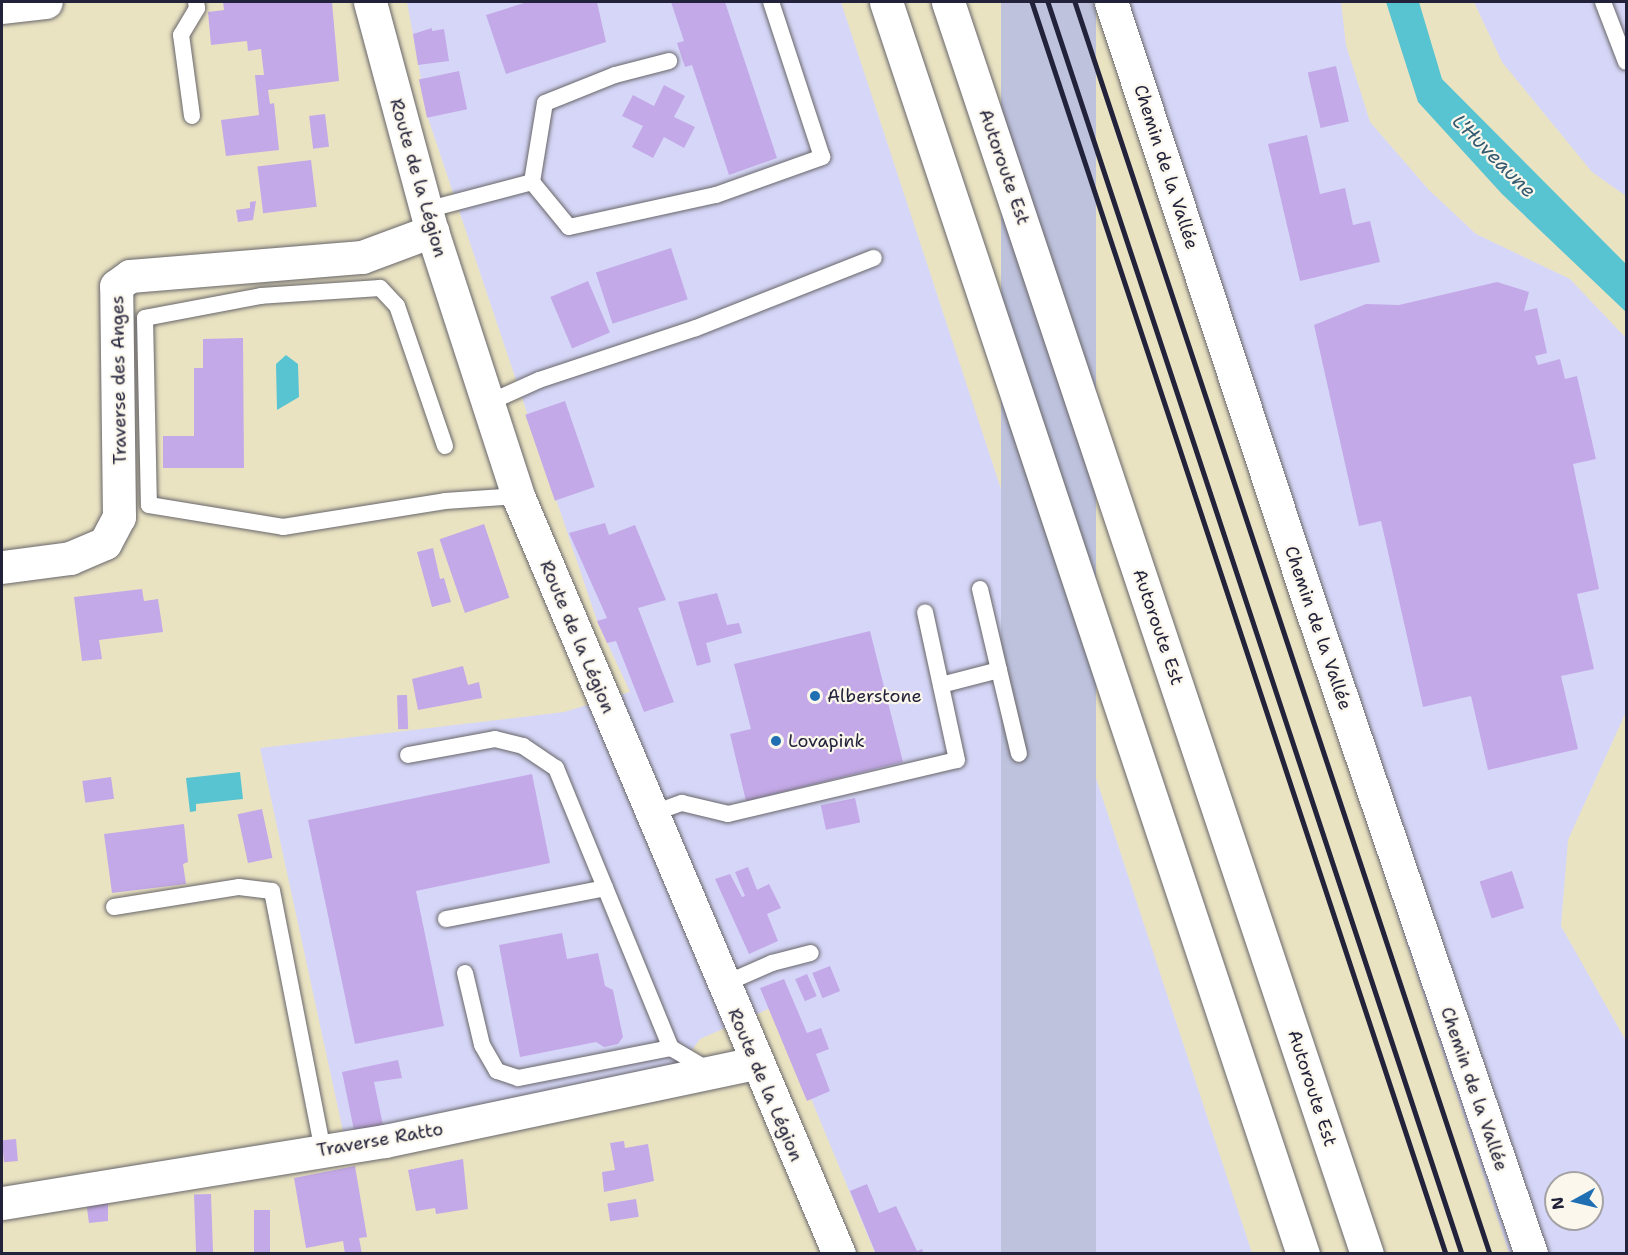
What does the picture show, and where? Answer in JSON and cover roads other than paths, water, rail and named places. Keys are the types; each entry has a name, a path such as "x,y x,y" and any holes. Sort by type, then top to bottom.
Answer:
{"main road":[{"path":"2,7 46,2"},
{"name":"Route de la Légion","path":"370,2 429,220 518,496 755,1063 839,1254"},
{"path":"886,2 1303,1254"},
{"name":"Autoroute Est","path":"948,2 1367,1254"},
{"name":"Chemin de la Vallée","path":"1111,2 1311,608 1531,1254"},
{"name":"Traverse des Anges","path":"2,567 70,558 105,543 119,517 117,286 130,276 362,257 429,220"},
{"name":"Traverse Ratto","path":"2,1203 323,1151 755,1063"}],"lane":[{"path":"192,116 181,35 197,8 196,2"},
{"path":"531,182 569,227 716,195 822,157 771,2"},
{"path":"1603,2 1626,62"},
{"path":"531,182 545,103 615,75 669,61"},
{"path":"429,220 531,182"},
{"path":"488,403 539,380 696,328 874,258"},
{"path":"445,446 397,306 380,288 261,296 145,318 149,505 283,527 445,501 518,496"},
{"path":"980,589 1019,754"},
{"path":"651,814 682,803 728,814 957,760 925,612"},
{"path":"940,685 999,670"},
{"path":"408,755 495,739 523,746 556,768 671,1048 713,1073"},
{"path":"114,907 239,887 272,891 323,1151"},
{"path":"446,919 606,888"},
{"path":"722,985 772,963 811,953"},
{"path":"465,973 482,1045 496,1071 518,1077 671,1048"}],"water":[{"name":"L'Huveaune","path":"1386,2 1419,2 1442,79 1626,264 1626,312 1502,194 1418,102"},
{"path":"286,355 298,364 299,397 277,410 276,364"},
{"path":"240,772 243,799 196,804 196,811 190,812 186,778"}],"railway":[{"path":"1032,2 1446,1254"},
{"path":"1048,2 1462,1254"},
{"path":"1075,2 1490,1254"}],"place":[{"name":"Alberstone","path":"815,696"},
{"name":"Lovapink","path":"776,741"}]}
